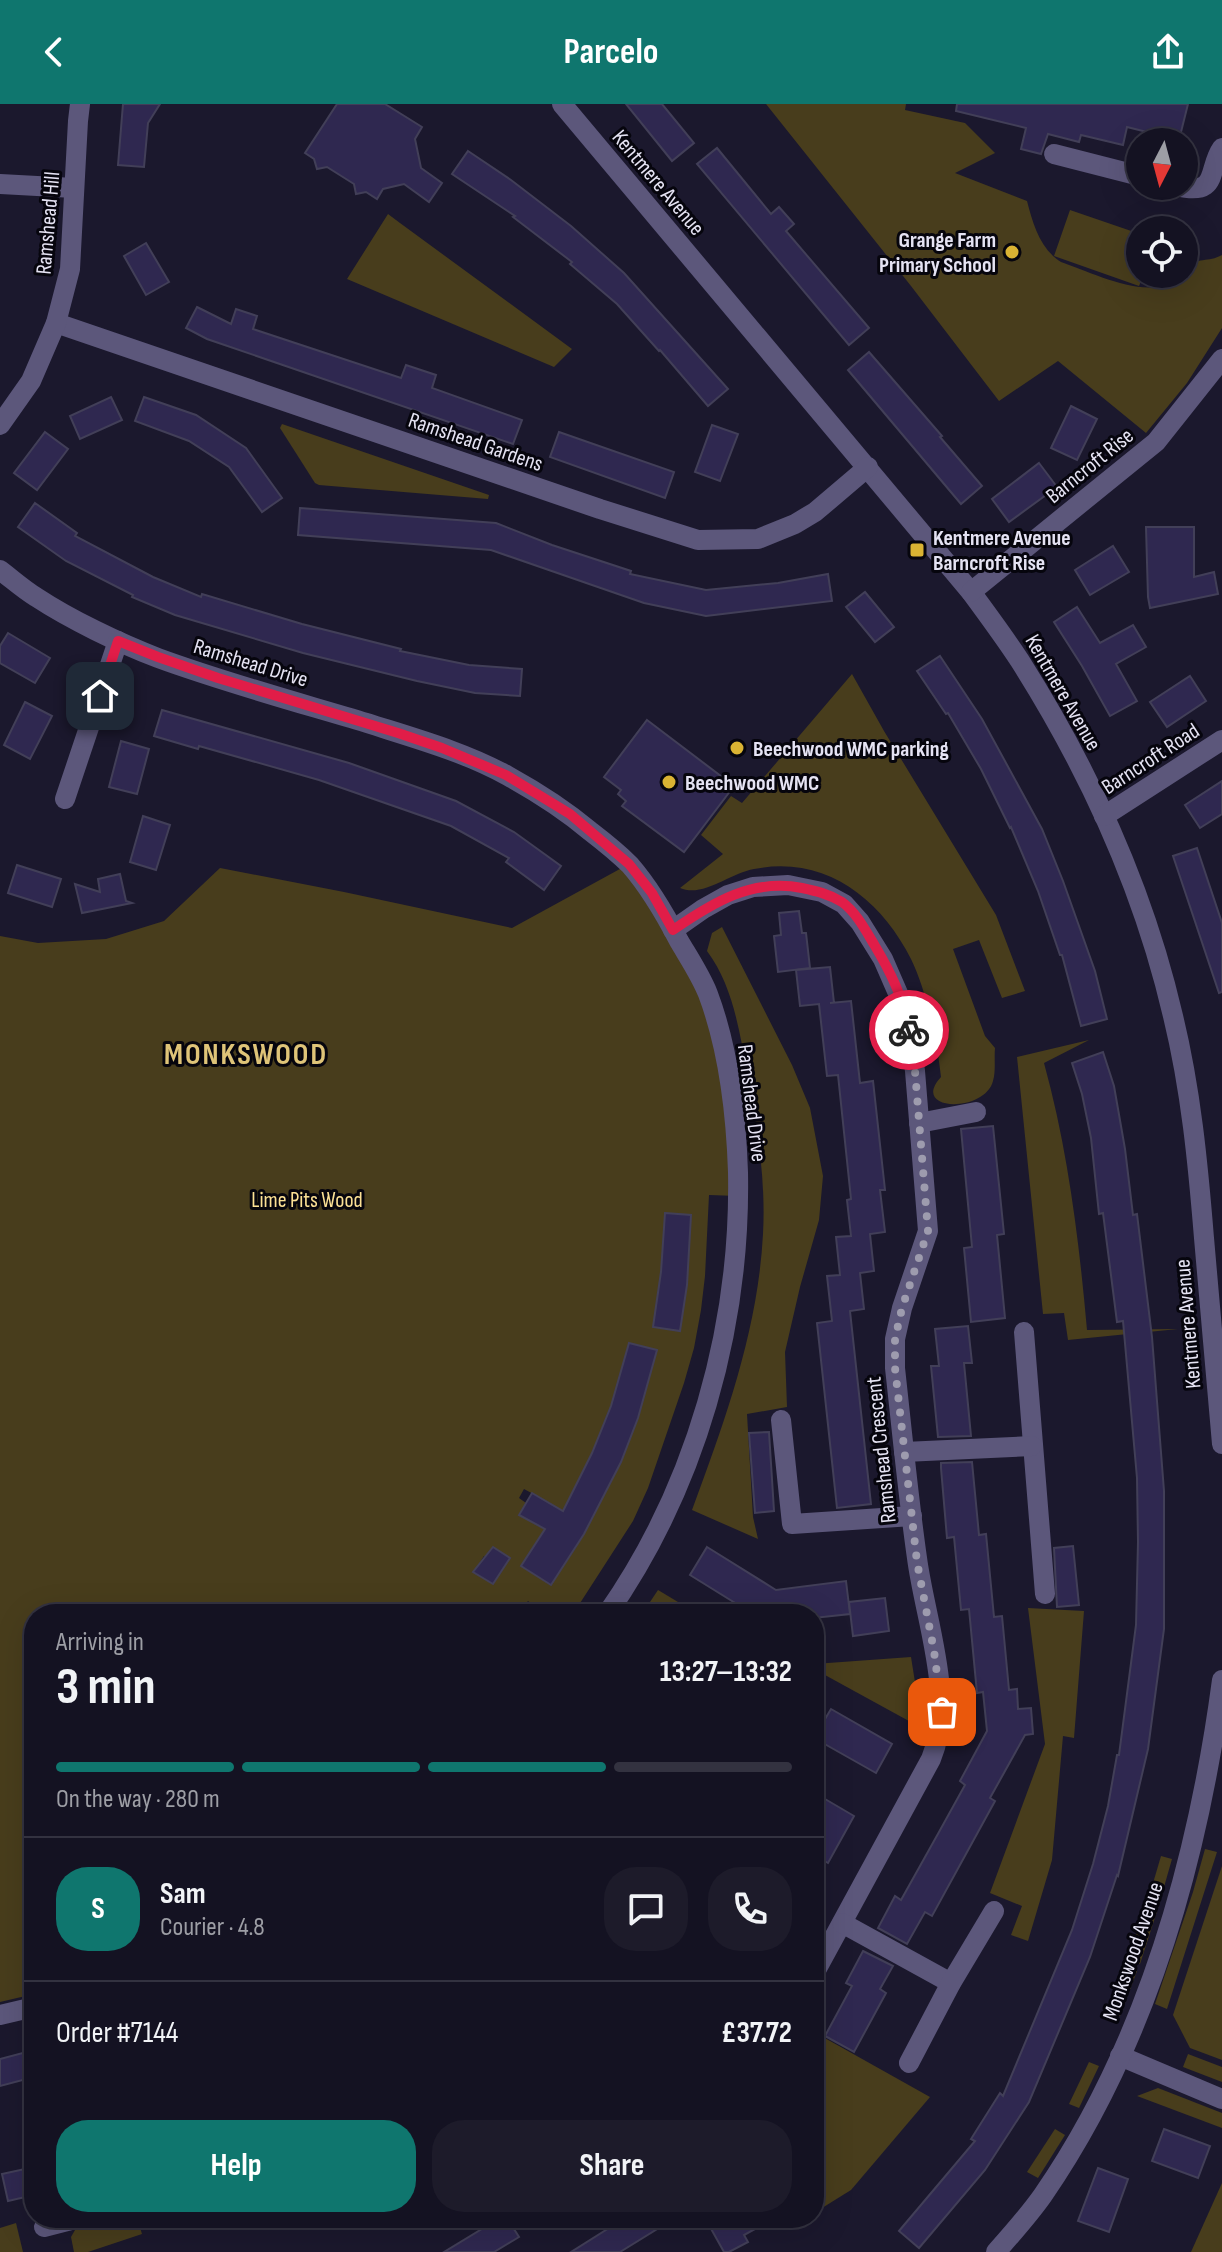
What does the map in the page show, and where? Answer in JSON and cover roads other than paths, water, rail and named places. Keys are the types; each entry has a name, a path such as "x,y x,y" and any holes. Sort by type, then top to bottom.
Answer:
{"street":[{"name":"Ramshead Hill","path":"0,425 31,381 56,323 70,269 80,104"},
{"name":"Kentmere Avenue","path":"562,104 971,592 1019,660 1064,737 1104,816 1157,959 1185,1073 1194,1131 1222,1444"},
{"path":"1198,187 1206,184 1215,171 1222,148"},
{"path":"1054,154 1126,172"},
{"path":"0,184 74,188"},
{"name":"Ramshead Gardens","path":"56,323 698,540 758,539 795,524 815,512 868,467"},
{"name":"Barncroft Rise","path":"971,592 1156,442 1222,359"},
{"name":"Ramshead Drive","path":"0,570 36,597 118,641 218,678 412,738 506,775 570,814 629,864 652,893 707,992 727,1061 737,1136 735,1255 715,1372 685,1466 652,1542 613,1604"},
{"path":"65,799 118,641"},
{"name":"Barncroft Road","path":"1104,816 1222,740"},
{"name":"Ramshead Crescent","path":"673,930 728,895 753,887 788,885 822,892 844,904 860,922 883,959 907,1014 915,1071 928,1231 902,1308 895,1339 895,1368 917,1562 942,1712 938,1742 931,1759 824,1956"},
{"path":"919,1123 976,1112"},
{"path":"1024,1332 1045,1594"},
{"path":"781,1420 792,1524 912,1516"},
{"path":"904,1452 1032,1446"},
{"name":"Monkswood Avenue","path":"999,2251 1042,2197 1084,2130 1153,1978 1205,1787 1222,1680"},
{"path":"909,2063 994,1911"},
{"path":"842,1923 951,1983"},
{"path":"0,2015 24,2009"},
{"path":"1120,2056 1222,2099"}],"place":[{"name":"Grange Farm Primary School","path":"1012,252"},
{"name":"Kentmere Avenue Barncroft Rise","path":"917,550"},
{"name":"Beechwood WMC parking","path":"737,748"},
{"name":"Beechwood WMC","path":"669,782"}],"district":[{"name":"MONKSWOOD","path":"246,1054"}],"park label":[{"name":"Lime Pits Wood","path":"307,1199"}]}
